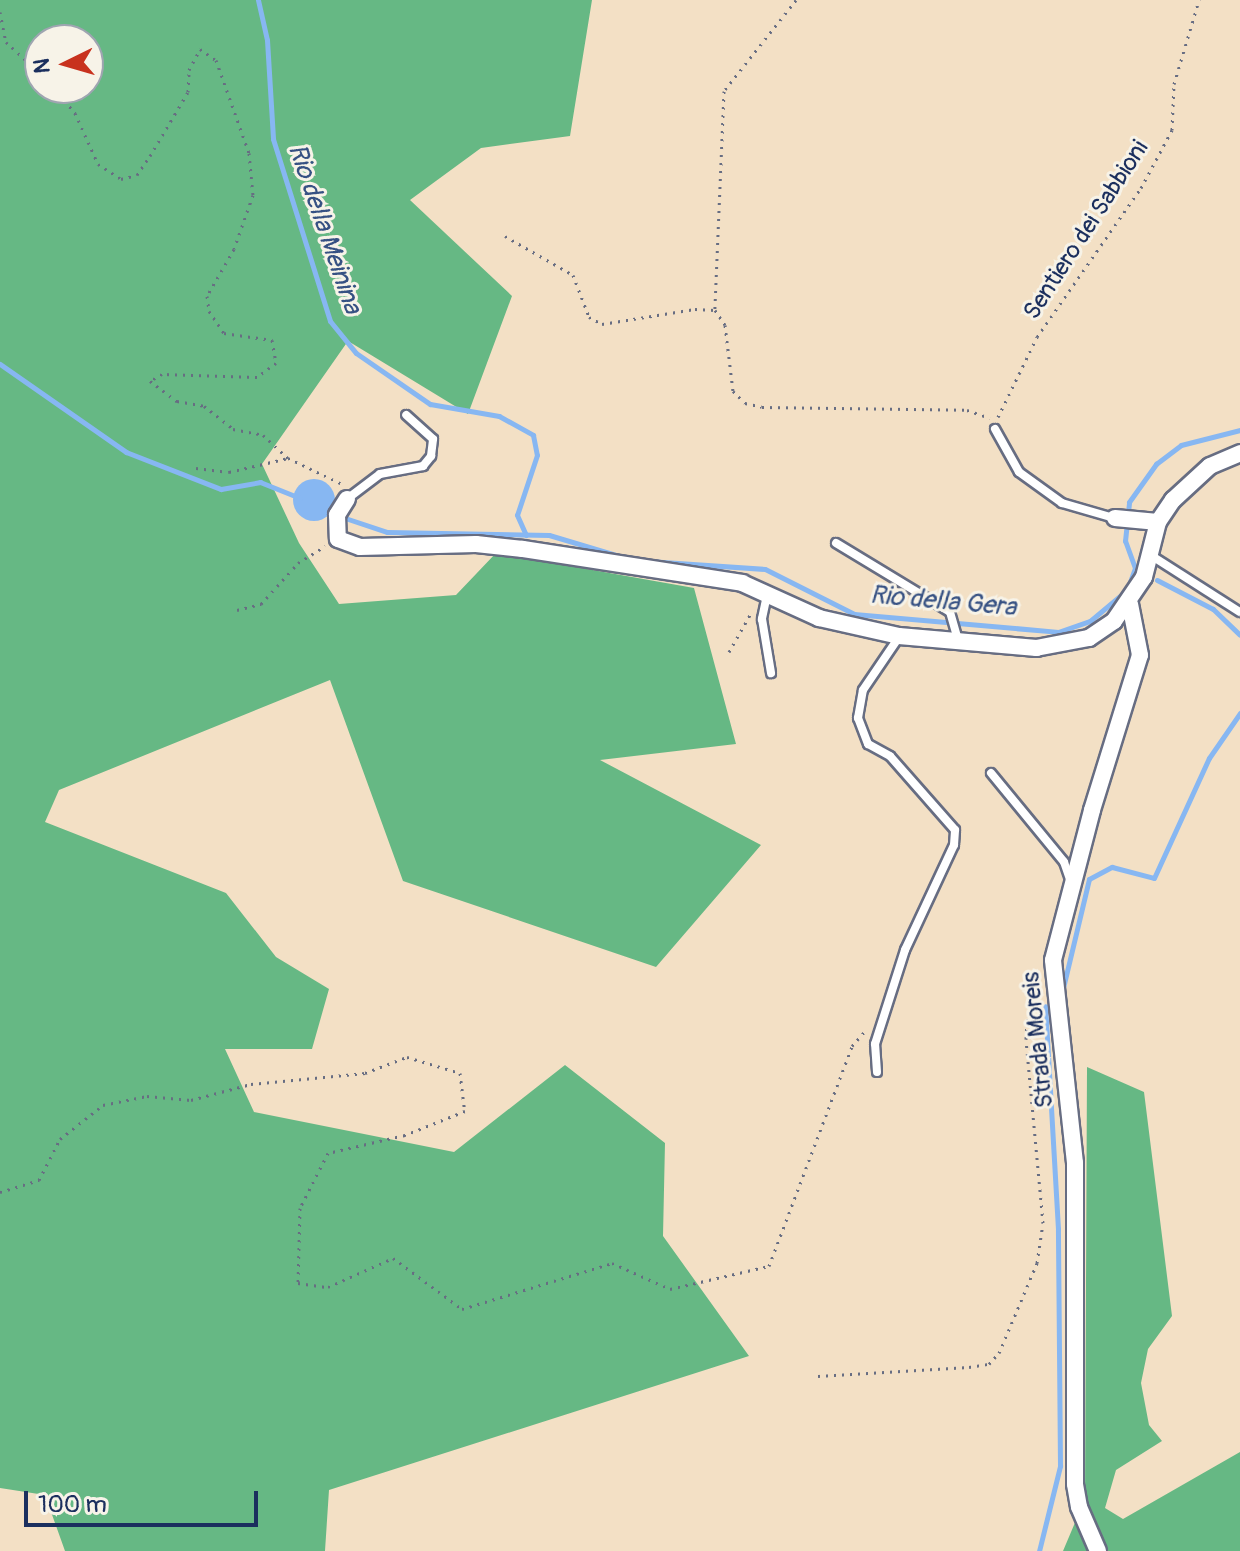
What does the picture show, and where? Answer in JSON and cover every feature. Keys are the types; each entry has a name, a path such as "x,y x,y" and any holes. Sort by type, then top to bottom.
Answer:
{"street":[{"path":"347,499 337,515 338,539 360,547 476,544 523,549 742,583 819,618 899,636 956,632 1036,648 1089,638 1130,604 1152,556 1158,522 1191,480 1240,453"},
{"path":"1115,518 1158,522"},
{"name":"Strada Moreis","path":"1098,1551 1079,1507 1074,1389 1075,1163 1053,991 1053,960 1140,655 1130,604"}],"lane":[{"path":"347,499 369,480 423,466 431,456 433,439 406,415"},
{"path":"995,429 1019,472 1062,503 1115,518"},
{"path":"836,543 953,617 956,632"},
{"path":"1152,556 1240,612"},
{"path":"767,593 762,619 771,673"},
{"path":"877,1072 875,1044 900,964 954,845 955,830 890,756 868,744 858,718 863,690 899,636"},
{"path":"991,773 1064,862 1072,887"}],"path":[{"path":"796,0 724,91 715,310 725,325 733,391 745,403 967,410 989,417 995,429"},
{"name":"Sentiero dei Sabbioni","path":"995,429 1037,337 1141,188 1172,130 1174,84 1199,0"},
{"path":"0,12 6,42 24,58"},
{"path":"67,104 75,113 98,164 121,179 137,175 188,92 189,70 200,49 216,60 249,153 253,195 234,249 207,296 209,311 224,333 272,340 276,363 257,377 162,374 150,381 177,401 204,406 233,429 263,435 288,458 342,483 347,499"},
{"path":"505,236 573,275 589,317 602,324 695,309 715,310"},
{"path":"196,468 229,472 288,458"},
{"path":"237,610 261,604 298,563 338,539"},
{"path":"729,652 767,593"},
{"path":"818,1376 969,1367 989,1364 999,1353 1037,1263 1043,1223 1027,1021 1053,991"},
{"path":"0,1192 39,1180 60,1139 103,1105 147,1096 191,1100 251,1084 365,1073 407,1057 460,1073 465,1111 405,1135 328,1153 300,1208 298,1283 328,1287 393,1258 462,1309 612,1263 670,1289 769,1266 852,1046 870,1026"}],"green space":[{"path":"0,0 592,0 570,136 481,148 410,200 512,296 468,414 348,341 262,464 299,543 339,604 456,595 496,553 694,588 736,744 600,760 761,845 656,967 403,881 330,680 59,790 45,822 226,893 276,957 329,989 312,1049 225,1049 254,1112 454,1152 565,1065 665,1143 663,1236 749,1356 329,1490 325,1551 65,1551 45,1495 0,1488"},
{"path":"1087,1067 1144,1092 1172,1316 1148,1349 1141,1383 1149,1425 1162,1441 1116,1470 1105,1508 1123,1519 1240,1452 1240,1551 1063,1551 1085,1499"}],"water":[{"path":"314,479 329,485 335,500 329,515 314,521 299,515 293,500 299,485"}],"waterway":[{"name":"Rio della Meinina","path":"258,0 267,40 273,139 330,321 356,353 430,404 499,416 533,435 537,455 517,515 526,535"},
{"path":"0,364 126,452 221,489 260,482 300,498"},
{"name":"Rio della Gera","path":"648,561 765,569 854,614 1058,632 1090,621 1127,590 1135,568 1125,541 1129,502 1156,464 1181,445 1240,430"},
{"path":"342,517 387,532 549,535 626,558"},
{"path":"1157,580 1213,609 1240,635"},
{"path":"1063,988 1089,879 1112,867 1154,878 1209,758 1240,713"},
{"path":"1039,1551 1060,1466 1058,1229 1045,1006"}]}
